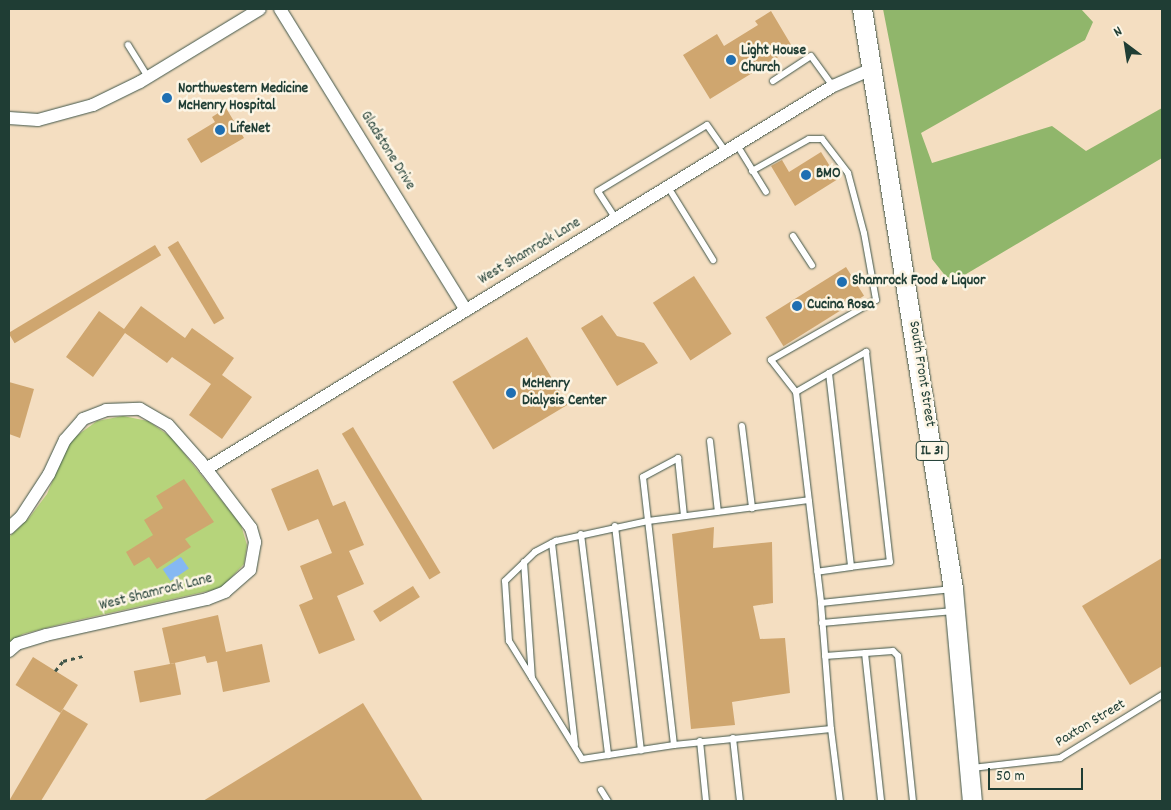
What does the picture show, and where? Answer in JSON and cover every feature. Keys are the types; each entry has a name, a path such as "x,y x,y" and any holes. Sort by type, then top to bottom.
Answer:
{"main road":[{"name":"South Front Street","path":"862,9 874,68 953,589 972,801"}],"street":[{"path":"9,118 38,120 93,104 148,77 245,13 260,9"},
{"name":"Gladstone Drive","path":"280,9 466,310"},
{"name":"West Shamrock Lane","path":"206,469 833,86 874,68"},
{"name":"West Shamrock Lane","path":"9,528 21,516 49,474 65,440 83,419 106,410 140,409 162,420 206,469 251,528 255,542 254,557 250,570 240,582 208,599 46,635 17,644 9,651"}],"lane":[{"path":"128,45 148,77"},
{"path":"773,81 811,56 833,86"},
{"path":"616,218 598,191 707,125 731,148 766,192"},
{"path":"752,172 809,139 822,139 848,173 864,233 876,300 771,360 796,392 821,603 840,801"},
{"path":"668,187 713,260"},
{"path":"793,236 812,265"},
{"path":"796,392 866,352 890,562 817,572"},
{"path":"829,373 851,567"},
{"path":"742,426 752,508"},
{"path":"710,441 718,512"},
{"path":"674,745 643,477 678,458 684,516"},
{"path":"809,500 615,526 552,543 524,562 505,581 509,642 582,759 700,741 832,729"},
{"path":"615,526 641,750"},
{"path":"581,534 608,755"},
{"path":"552,543 575,747"},
{"path":"524,562 532,679"},
{"path":"821,603 953,589"},
{"path":"822,623 955,611"},
{"path":"825,656 893,651 898,656 913,801"},
{"path":"865,653 881,801"},
{"name":"Paxton Street","path":"969,769 1060,758 1162,695"},
{"path":"733,738 740,801"},
{"path":"700,741 706,801"},
{"path":"601,790 608,801"}],"path":[{"path":"54,670 62,661 83,656"}],"green space":[{"path":"883,9 1081,9 1093,22 1085,40 921,133 932,163 1052,126 1086,151 1162,108 1162,158 951,283 932,259"},
{"path":"123,416 148,421 171,437 241,525 247,545 244,564 221,588 65,623 23,634 9,643 9,537 29,518 47,494 67,447 75,437 97,421"}],"water":[{"path":"181,557 189,569 171,581 163,569"}],"building":[{"name":"Light House Church","path":"771,11 793,48 710,99 683,55 717,34 724,46 758,25 755,21"},
{"name":"LifeNet","path":"226,108 244,138 201,163 187,139 215,122 212,117"},
{"name":"BMO","path":"821,152 838,179 795,206 771,166 782,160 789,172"},
{"path":"178,241 224,318 214,324 168,247"},
{"path":"155,245 161,255 15,343 9,333"},
{"path":"846,267 864,296 783,346 765,317"},
{"path":"694,276 732,334 690,361 653,303"},
{"path":"141,306 185,338 192,328 234,358 222,375 252,397 222,439 189,415 211,384 172,357 167,363 125,333 93,377 66,357 99,311 124,329"},
{"path":"602,315 617,336 644,343 658,363 617,386 581,328"},
{"name":"McHenry Dialysis Center","path":"527,337 568,405 493,450 452,382"},
{"path":"9,382 34,389 20,438 9,434"},
{"path":"353,427 441,573 429,579 342,434"},
{"path":"318,469 333,506 345,501 364,545 349,551 364,584 337,596 355,640 319,654 299,605 313,599 300,566 332,553 318,519 288,531 271,489"},
{"path":"184,479 214,522 185,539 191,547 157,569 149,557 134,566 126,552 153,535 144,520 163,508 156,496"},
{"path":"714,527 713,548 772,542 773,603 753,606 760,639 785,638 790,693 732,702 735,725 691,729 672,534"},
{"path":"1162,558 1162,666 1130,685 1082,606"},
{"path":"413,586 420,597 380,622 373,611"},
{"path":"218,615 226,652 262,644 270,682 223,692 217,661 207,663 205,656 170,664 162,628"},
{"path":"33,657 78,685 60,713 16,685"},
{"path":"175,663 181,694 140,702 134,671"},
{"path":"363,703 423,801 203,801"},
{"path":"63,709 88,724 41,801 9,801"}],"place":[{"name":"Light House Church","path":"731,60"},
{"name":"Northwestern Medicine McHenry Hospital","path":"167,98"},
{"name":"LifeNet","path":"220,130"},
{"name":"BMO","path":"806,175"},
{"name":"Shamrock Food & Liquor","path":"842,282"},
{"name":"Cucina Rosa","path":"797,306"},
{"name":"McHenry Dialysis Center","path":"511,393"}]}
